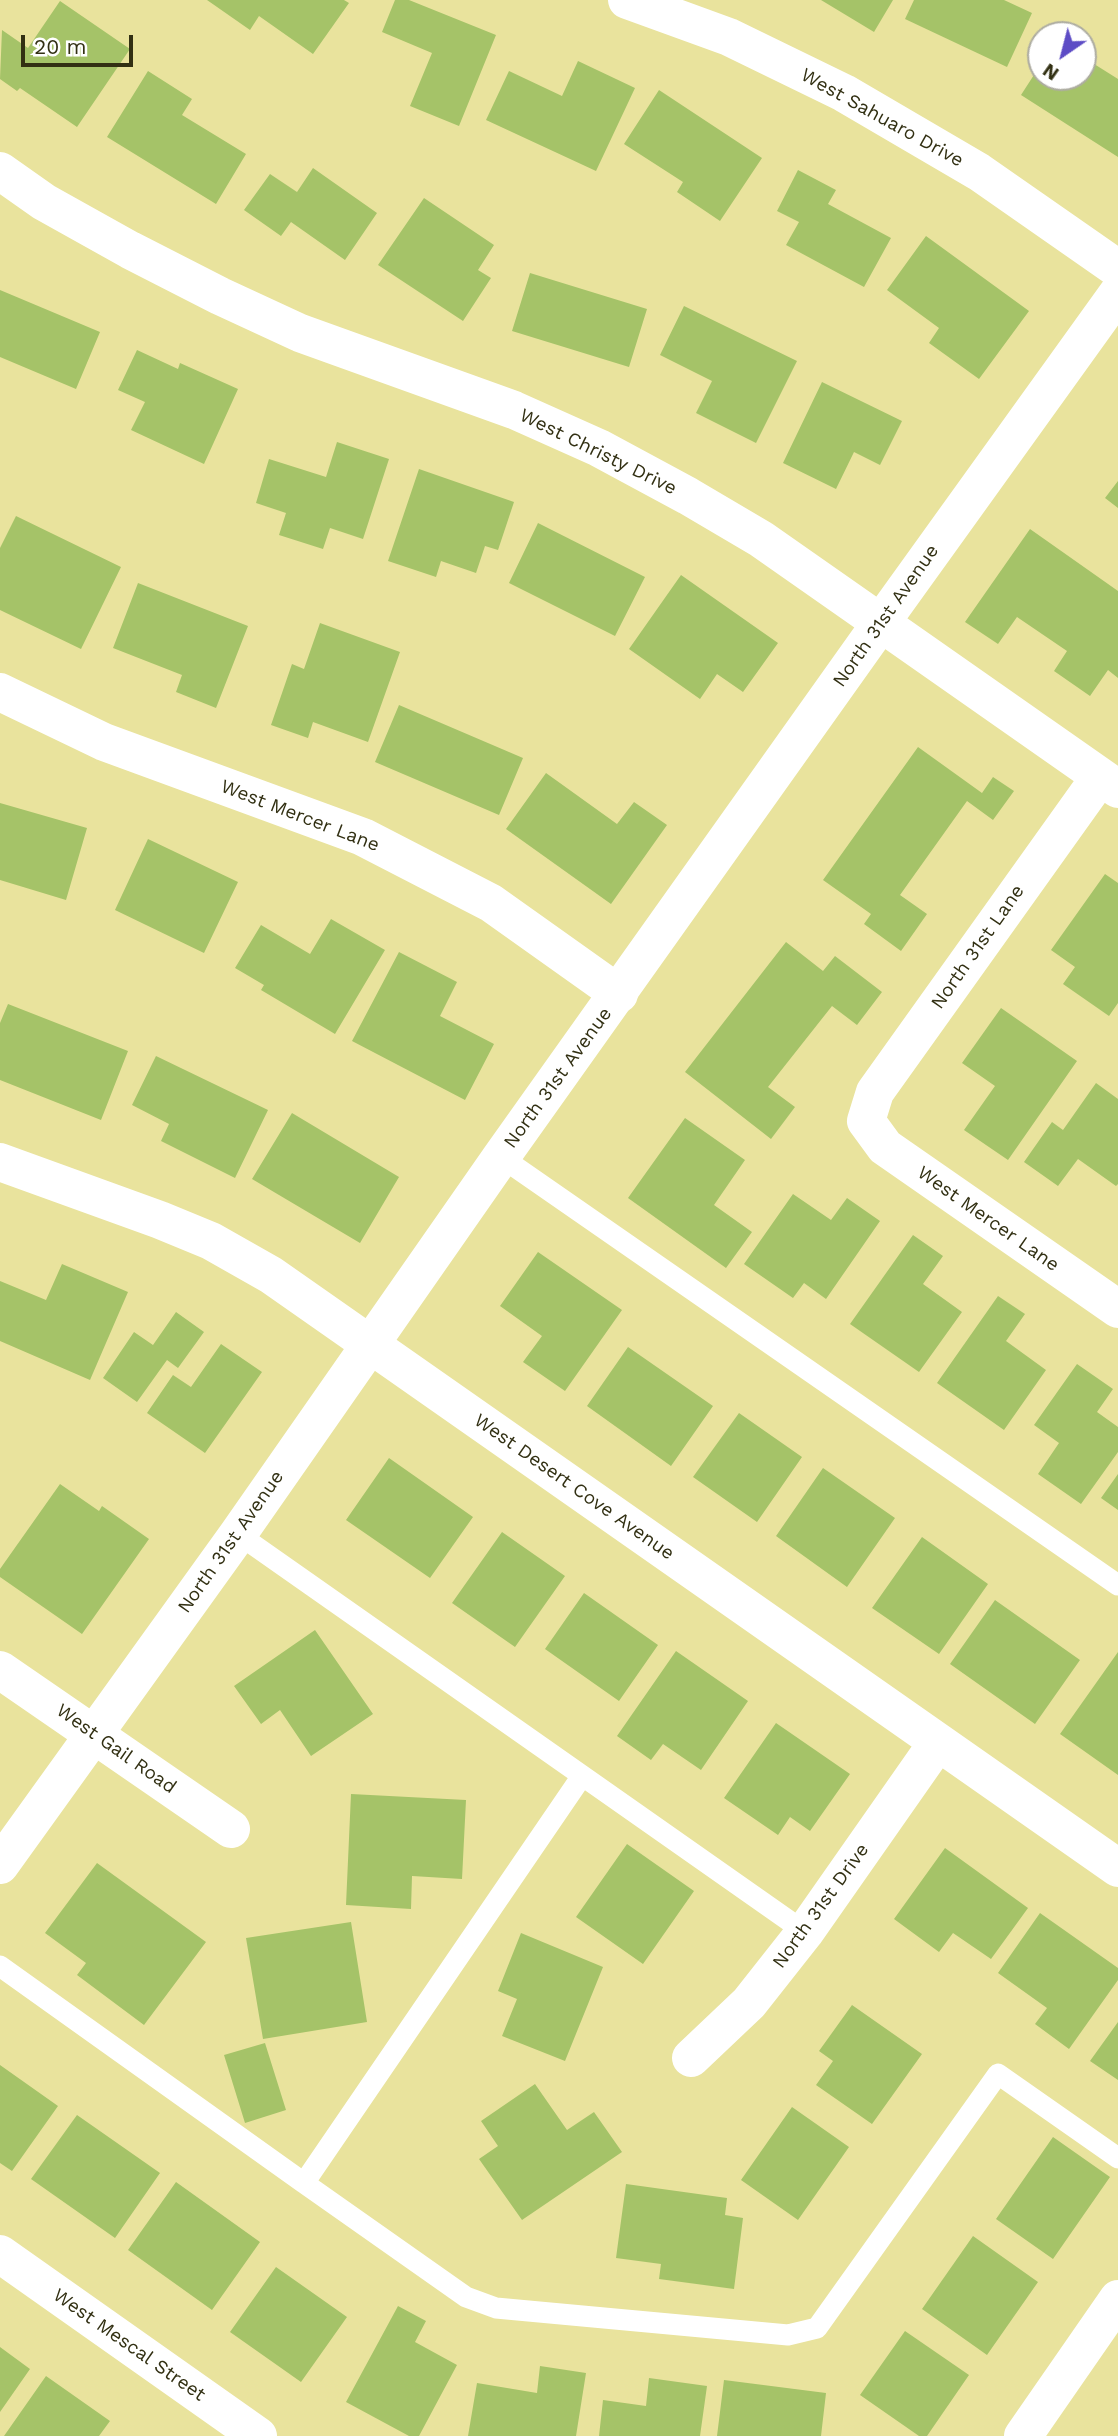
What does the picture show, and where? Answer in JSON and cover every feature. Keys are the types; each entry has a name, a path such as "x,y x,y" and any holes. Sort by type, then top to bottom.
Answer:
{"street":[{"name":"West Sahuaro Drive","path":"627,0 729,37 844,93 979,172 1118,269"},
{"name":"West Christy Drive","path":"0,172 44,202 220,296 289,328 514,410 599,448 688,496 761,539 1109,783"},
{"name":"North 31st Avenue","path":"0,1865 238,1534 501,1157 880,624 1118,293"},
{"name":"West Mercer Lane","path":"0,692 104,743 363,837 491,903 619,994"},
{"name":"North 31st Lane","path":"866,1121 875,1092 1109,783"},
{"name":"West Mercer Lane","path":"866,1121 885,1147 1118,1310"},
{"name":"West Desert Cove Avenue","path":"0,1162 211,1241 271,1275 1118,1868"},
{"name":"West Gail Road","path":"0,1670 232,1829"},
{"name":"North 31st Drive","path":"691,2058 749,2003 805,1932 938,1742"},
{"name":"West Mescal Street","path":"0,2254 258,2436"},
{"path":"1023,2436 1118,2299"}],"lane":[{"path":"501,1157 1118,1585"},
{"path":"238,1534 805,1932"},
{"path":"304,2183 582,1776"},
{"path":"0,1966 466,2297 496,2308 788,2335 817,2328 998,2074 1118,2158"}],"building":[{"path":"207,0 344,0 349,3 313,54 259,16 250,30"},
{"path":"395,0 409,0 496,35 459,126 410,106 432,53 382,32"},
{"path":"821,0 893,0 874,32"},
{"path":"914,0 1004,0 1032,13 1007,67 905,19"},
{"path":"60,1 130,49 77,127 20,88 17,91 0,79 2,30 28,48"},
{"path":"578,61 635,88 596,171 486,120 509,71 562,96"},
{"path":"1097,66 1118,79 1118,157 1021,95 1027,86 1027,91 1097,91"},
{"path":"148,71 192,99 182,115 246,154 216,204 107,137"},
{"path":"659,90 762,158 720,221 677,192 683,182 624,144"},
{"path":"313,168 377,213 345,260 291,222 281,236 244,210 270,174 297,192"},
{"path":"798,170 836,190 828,204 891,238 864,287 786,245 799,222 777,211"},
{"path":"424,198 494,245 478,270 491,278 463,321 378,265"},
{"path":"926,236 1029,311 979,379 929,343 939,328 887,290"},
{"path":"530,273 647,309 629,367 512,331"},
{"path":"0,290 100,332 76,389 0,357"},
{"path":"684,306 797,361 756,443 696,413 712,381 660,355"},
{"path":"137,350 178,369 180,363 238,389 204,464 131,430 145,402 118,390"},
{"path":"822,382 902,421 880,465 854,452 836,489 783,463"},
{"path":"337,442 389,459 363,539 330,528 323,549 279,535 286,513 256,503 269,459 326,477"},
{"path":"419,469 514,502 498,550 485,546 476,573 441,561 436,577 388,561"},
{"path":"1118,481 1118,508 1105,498"},
{"path":"16,516 121,567 81,649 0,610 0,548"},
{"path":"538,523 645,577 615,636 509,583"},
{"path":"1030,529 1118,591 1118,678 1108,670 1090,696 1054,671 1067,651 1017,617 998,644 965,622"},
{"path":"681,575 778,643 743,692 717,674 700,699 629,649"},
{"path":"138,583 248,626 216,708 176,692 182,675 113,648"},
{"path":"320,623 400,652 368,742 313,722 308,738 271,725 292,664 304,669"},
{"path":"399,705 523,758 499,815 375,762"},
{"path":"918,747 982,793 993,777 1014,791 993,820 967,801 900,895 927,914 901,951 864,924 871,914 823,880"},
{"path":"546,773 617,824 634,802 667,825 611,904 506,829"},
{"path":"0,803 87,828 66,900 0,880"},
{"path":"148,839 238,882 204,953 115,910"},
{"path":"1105,874 1118,883 1118,1003 1109,1016 1063,984 1075,967 1051,950"},
{"path":"331,919 385,950 335,1034 261,990 264,985 235,968 261,925 310,954"},
{"path":"786,942 823,971 835,956 882,992 857,1025 832,1006 768,1087 795,1107 771,1139 685,1072"},
{"path":"399,952 457,982 440,1016 494,1044 465,1100 352,1041"},
{"path":"8,1004 128,1051 101,1120 0,1080 0,1023"},
{"path":"1001,1008 1077,1061 1008,1160 964,1130 995,1086 962,1063"},
{"path":"156,1056 268,1110 235,1178 161,1141 169,1124 132,1105"},
{"path":"1096,1083 1118,1099 1118,1184 1116,1186 1078,1159 1058,1186 1024,1162 1052,1122 1063,1130"},
{"path":"292,1113 399,1177 360,1243 252,1179"},
{"path":"685,1118 745,1160 714,1205 752,1232 726,1268 628,1198"},
{"path":"793,1194 831,1220 847,1198 880,1221 826,1299 804,1283 793,1298 744,1264"},
{"path":"913,1235 943,1256 923,1284 962,1312 919,1372 850,1324"},
{"path":"538,1252 622,1310 565,1391 523,1362 542,1336 500,1306"},
{"path":"62,1264 128,1292 90,1380 0,1341 0,1281 46,1300"},
{"path":"998,1296 1025,1314 1006,1341 1046,1370 1004,1430 937,1383"},
{"path":"176,1312 204,1332 178,1368 167,1360 137,1402 103,1378 134,1332 153,1345"},
{"path":"221,1344 262,1372 205,1453 147,1413 173,1375 191,1387"},
{"path":"628,1347 713,1406 671,1466 587,1406"},
{"path":"1077,1364 1113,1389 1097,1412 1118,1427 1118,1452 1081,1504 1038,1474 1059,1443 1034,1425"},
{"path":"739,1413 802,1457 757,1522 693,1477"},
{"path":"389,1458 473,1517 430,1578 346,1520"},
{"path":"823,1468 895,1518 847,1587 776,1536"},
{"path":"1118,1474 1118,1510 1101,1498"},
{"path":"60,1484 99,1511 102,1506 149,1539 82,1634 0,1577 0,1569"},
{"path":"502,1532 565,1576 515,1647 452,1603"},
{"path":"922,1537 988,1584 939,1654 872,1608"},
{"path":"584,1593 658,1645 619,1701 545,1649"},
{"path":"995,1600 1080,1660 1035,1724 950,1664"},
{"path":"315,1630 373,1714 311,1756 280,1710 261,1724 234,1686"},
{"path":"676,1651 748,1701 701,1770 663,1744 651,1760 617,1736"},
{"path":"1118,1652 1118,1775 1060,1734"},
{"path":"776,1723 850,1774 810,1831 790,1817 778,1835 724,1798"},
{"path":"351,1794 466,1800 462,1879 412,1876 411,1909 346,1905"},
{"path":"627,1844 694,1891 643,1964 576,1917"},
{"path":"945,1848 1028,1908 991,1959 953,1933 939,1952 894,1919"},
{"path":"97,1863 206,1942 144,2025 77,1975 86,1963 45,1933"},
{"path":"1040,1913 1118,1968 1118,1980 1069,2049 1035,2024 1047,2008 998,1973"},
{"path":"351,1922 367,2022 263,2039 246,1938"},
{"path":"521,1933 603,1967 565,2061 502,2036 517,1999 498,1991"},
{"path":"852,2005 922,2054 872,2124 816,2085 833,2061 819,2051"},
{"path":"1118,2022 1118,2080 1090,2061"},
{"path":"265,2043 286,2110 245,2123 224,2055"},
{"path":"0,2065 58,2106 12,2171 0,2163"},
{"path":"535,2084 567,2130 594,2112 622,2152 522,2220 479,2159 498,2146 481,2121"},
{"path":"792,2107 849,2147 798,2220 741,2180"},
{"path":"77,2115 160,2173 115,2238 31,2179"},
{"path":"1053,2137 1110,2177 1053,2259 996,2219"},
{"path":"176,2182 260,2242 212,2310 128,2250"},
{"path":"626,2184 727,2198 725,2215 743,2218 734,2289 659,2279 661,2264 616,2258"},
{"path":"973,2236 1038,2282 987,2355 922,2309"},
{"path":"276,2267 347,2317 301,2382 230,2332"},
{"path":"398,2306 426,2321 415,2342 457,2365 419,2436 409,2436 346,2402"},
{"path":"905,2331 969,2375 927,2436 919,2436 860,2395"},
{"path":"0,2347 30,2369 0,2412"},
{"path":"540,2366 586,2373 576,2436 468,2436 477,2383 537,2393"},
{"path":"46,2376 110,2421 99,2436 4,2436"},
{"path":"649,2378 707,2386 700,2436 599,2436 603,2400 646,2406"},
{"path":"724,2380 826,2393 821,2436 717,2436"}]}
